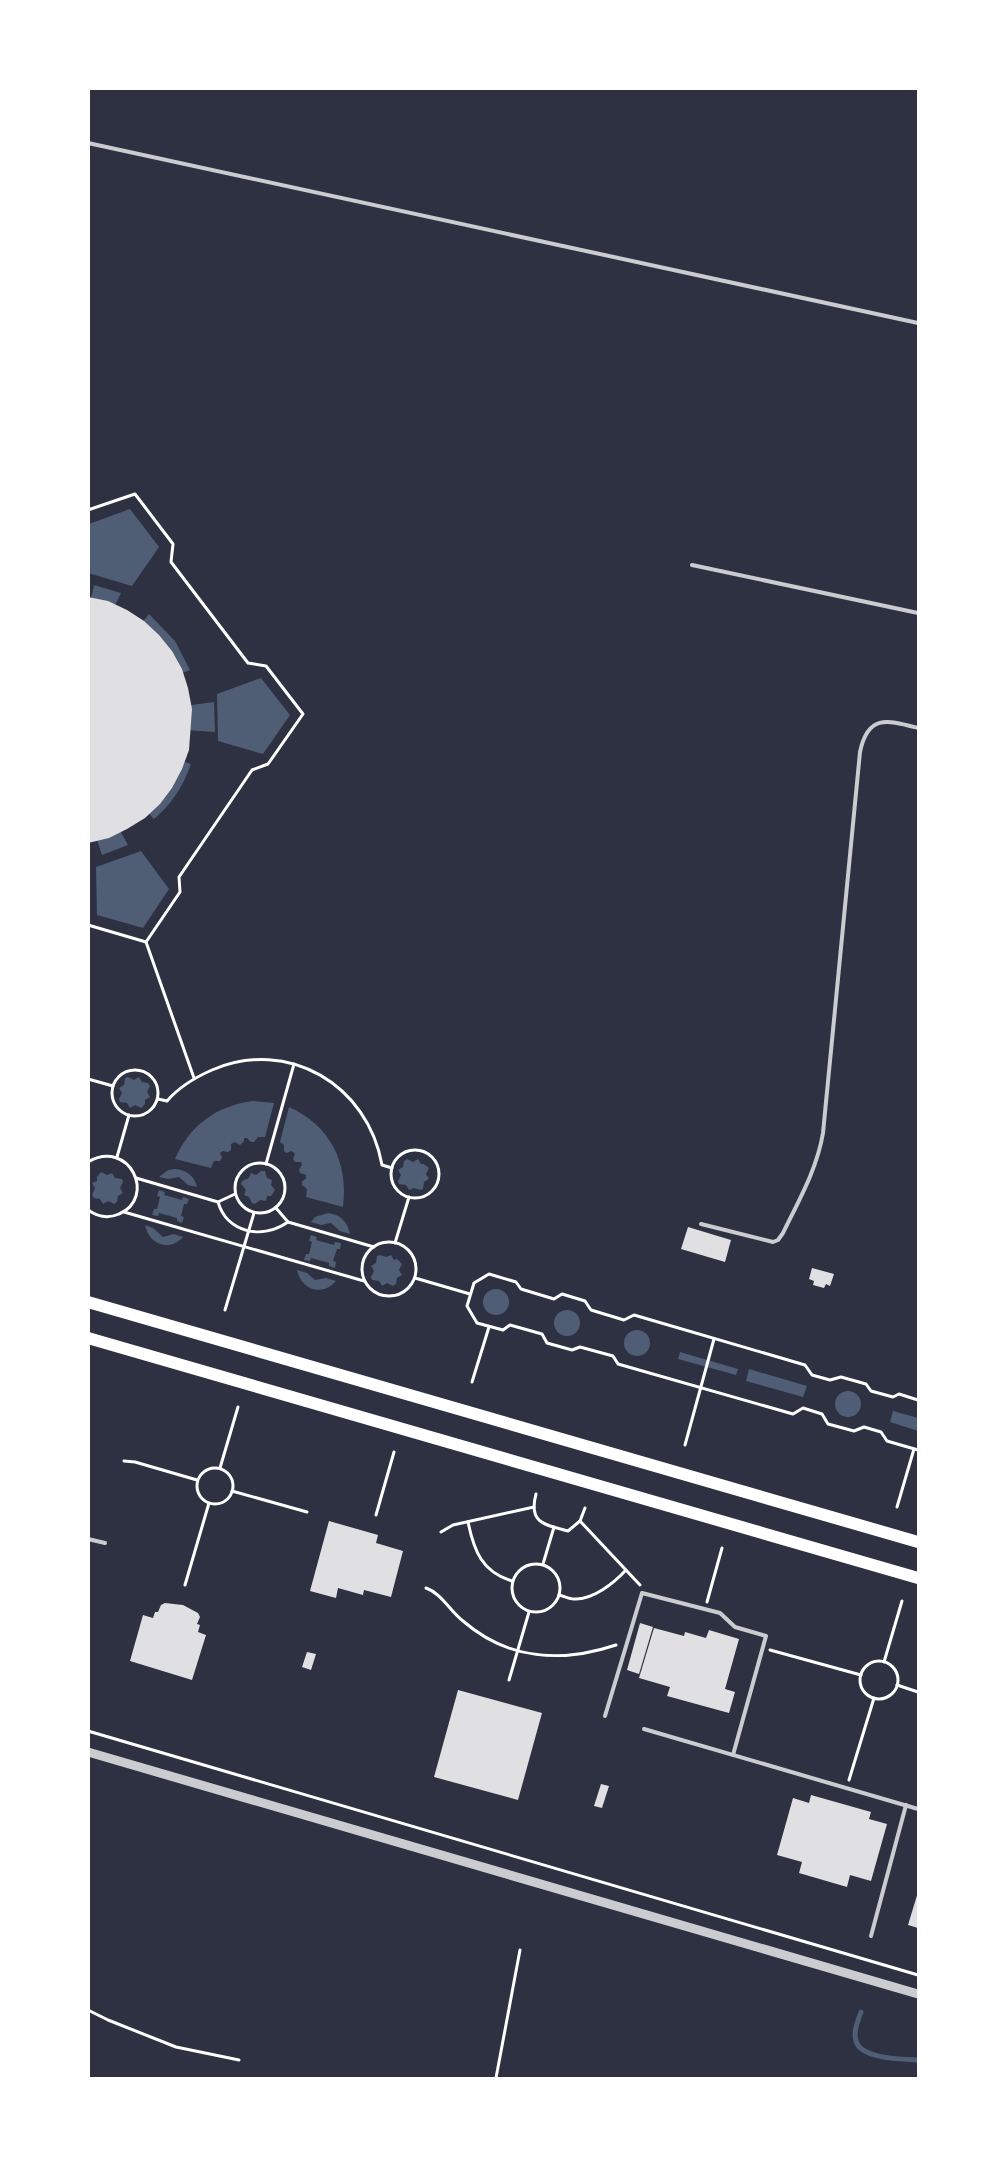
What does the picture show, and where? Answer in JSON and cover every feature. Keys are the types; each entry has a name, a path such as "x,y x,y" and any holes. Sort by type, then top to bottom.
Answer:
{"main road":[{"path":"88,1302 918,1542"},
{"path":"88,1338 918,1578"}],"street":[{"path":"88,1752 918,1994"}],"lane":[{"path":"88,142 918,323"},
{"path":"692,565 918,613"},
{"path":"701,1224 773,1242 783,1233 814,1170 820,1153 823,1133 863,739 867,730 874,724 884,721 918,728"},
{"path":"88,1539 105,1543"},
{"path":"605,1716 642,1593 720,1613 735,1627 766,1636 733,1755"},
{"path":"644,1728 918,1809"},
{"path":"871,1936 906,1805"}],"path":[{"path":"88,510 135,494 173,544 171,562 248,663 266,666 303,714 268,764 252,770 179,877 180,892 146,942"},
{"path":"88,925 146,942"},
{"path":"146,942 194,1078"},
{"path":"158,1099 167,1101 194,1078 236,1062 270,1060 294,1064 330,1080 354,1103 372,1130 382,1165 392,1168"},
{"path":"266,1164 294,1064"},
{"path":"130,1071 145,1072 156,1083 158,1099 150,1111 143,1115 129,1115 117,1107 113,1101 113,1086 123,1074 130,1071"},
{"path":"88,1078 113,1086"},
{"path":"116,1158 129,1115"},
{"path":"411,1150 427,1153 437,1165 439,1172 434,1188 422,1197 409,1197 399,1192 394,1186 391,1179 392,1168 398,1157 411,1150"},
{"path":"88,1162 106,1156 116,1158 124,1161 136,1178 136,1196 124,1212 104,1217 88,1210"},
{"path":"266,1164 279,1172 285,1187 281,1202 276,1208 269,1212 254,1213 240,1204 235,1194 235,1182 244,1168 250,1165 266,1164"},
{"path":"136,1178 218,1202 235,1194"},
{"path":"395,1243 409,1197"},
{"path":"218,1202 227,1221 248,1231 270,1231 288,1222"},
{"path":"276,1208 288,1222 374,1247"},
{"path":"124,1212 364,1281 377,1294 386,1297 404,1293 411,1286 416,1269 411,1253 405,1247 395,1243 380,1244 374,1247 366,1254 363,1262 364,1281"},
{"path":"225,1310 254,1213"},
{"path":"897,1507 916,1449 887,1441 881,1432 864,1427 854,1431 828,1424 822,1414 803,1408 793,1414 702,1385 618,1364 613,1356 580,1347 572,1350 548,1343 542,1334 510,1325 503,1330 477,1323 467,1306 474,1283 489,1274 516,1282 520,1290 554,1299 562,1294 585,1301 591,1310 624,1320 634,1315 805,1365 812,1375 830,1380 841,1377 867,1384 871,1391 893,1397 899,1394 918,1400"},
{"path":"415,1278 471,1294"},
{"path":"472,1383 489,1326"},
{"path":"685,1445 714,1339"},
{"path":"220,1468 238,1407"},
{"path":"376,1515 394,1452"},
{"path":"124,1461 135,1462 197,1480"},
{"path":"220,1468 231,1477 232,1491 223,1502 209,1503 199,1494 197,1480 206,1470 220,1468"},
{"path":"232,1491 307,1512"},
{"path":"536,1494 534,1507 537,1520 541,1524 568,1532 580,1521 585,1508"},
{"path":"185,1585 209,1503"},
{"path":"441,1532 453,1525 534,1507"},
{"path":"580,1521 640,1585 642,1593"},
{"path":"468,1522 475,1547 490,1570 497,1576 512,1581"},
{"path":"543,1564 554,1527"},
{"path":"705,1609 722,1548"},
{"path":"543,1564 550,1568 559,1580 559,1595 551,1607 537,1613 529,1612 517,1603 511,1589 512,1581 516,1574 527,1565 543,1564"},
{"path":"559,1595 574,1599 584,1597 609,1585 626,1570"},
{"path":"426,1588 435,1591 457,1616 481,1634 517,1651 538,1656 559,1657 579,1655 621,1643 626,1645"},
{"path":"884,1662 902,1601"},
{"path":"509,1680 529,1612"},
{"path":"763,1648 861,1675"},
{"path":"884,1662 896,1671 897,1685 888,1697 874,1698 862,1689 861,1675 864,1668 870,1664 884,1662"},
{"path":"897,1685 918,1692"},
{"path":"847,1788 874,1698"},
{"path":"88,1731 918,1975"},
{"path":"496,2079 520,1950"},
{"path":"88,2010 176,2047 239,2060"}],"water":[{"path":"130,509 159,547 132,586 88,573 89,524"},
{"path":"94,585 121,593 98,639 89,607"},
{"path":"149,614 175,641 190,670 138,690 113,659"},
{"path":"261,678 290,715 263,754 218,741 217,694"},
{"path":"214,702 215,732 155,728 155,710"},
{"path":"141,748 191,764 176,794 154,819 117,781"},
{"path":"103,800 128,845 102,855 89,815"},
{"path":"141,851 169,889 143,928 97,915 96,867"},
{"path":"139,1077 142,1082 150,1086 147,1092 150,1097 145,1100 141,1108 135,1105 130,1108 127,1103 120,1102 122,1093 119,1088 124,1085 125,1078 134,1080"},
{"path":"253,1101 274,1103 265,1137 258,1137 254,1142 244,1138 240,1145 235,1142 231,1144 231,1150 220,1153 222,1158 220,1161 214,1161 211,1168 175,1159 188,1136 206,1119 227,1107"},
{"path":"289,1107 316,1124 334,1147 343,1175 343,1207 306,1197 307,1189 302,1182 306,1175 300,1173 299,1170 301,1162 295,1162 293,1159 295,1154 292,1151 286,1153 284,1145 280,1142"},
{"path":"407,1159 413,1162 418,1159 421,1164 429,1168 426,1174 429,1179 424,1182 423,1189 409,1190 406,1185 399,1184 401,1175 398,1170 403,1167"},
{"path":"175,1169 189,1174 197,1187 188,1185 179,1177 168,1179 159,1177 168,1170"},
{"path":"265,1171 267,1178 272,1180 271,1185 275,1190 271,1196 267,1196 266,1201 260,1200 255,1204 244,1195 246,1190 241,1184 249,1178 251,1173 256,1175"},
{"path":"101,1172 107,1175 112,1173 115,1178 122,1179 120,1188 123,1193 118,1196 114,1204 108,1201 103,1204 100,1199 92,1195 95,1188 92,1183 97,1181"},
{"path":"159,1190 165,1192 164,1195 182,1200 183,1197 189,1199 187,1204 184,1204 182,1223 177,1221 177,1218 159,1213 158,1216 152,1215 154,1209 157,1209"},
{"path":"328,1213 343,1219 350,1234 340,1231 331,1223 321,1225 311,1222 315,1217"},
{"path":"145,1225 153,1228 163,1237 174,1234 183,1237 172,1244 161,1244 155,1242 147,1232"},
{"path":"311,1235 317,1237 316,1240 334,1245 335,1242 341,1243 333,1261 336,1262 335,1268 329,1266 329,1263 311,1258 310,1261 304,1260 306,1254 309,1254"},
{"path":"391,1255 394,1260 397,1259 402,1264 399,1270 402,1275 397,1278 393,1286 387,1283 382,1286 379,1281 372,1280 374,1271 371,1266 376,1263 377,1256 386,1257"},
{"path":"297,1270 307,1273 315,1280 326,1278 336,1281 325,1289 313,1289 303,1282"},
{"path":"496,1289 505,1293 509,1302 505,1311 496,1315 487,1311 483,1302 487,1293"},
{"path":"567,1310 576,1314 580,1323 576,1332 567,1336 558,1332 554,1323 558,1314"},
{"path":"637,1330 646,1334 650,1343 646,1352 637,1356 628,1352 624,1343 628,1334"},
{"path":"680,1352 738,1369 736,1375 678,1359"},
{"path":"749,1369 807,1386 803,1397 746,1381"},
{"path":"848,1391 857,1395 861,1404 857,1413 848,1417 839,1413 835,1404 839,1395"},
{"path":"893,1411 918,1418 918,1431 890,1422"}],"building":[{"path":"88,597 108,601 127,610 159,635 172,651 182,669 192,709 189,750 172,788 160,804 145,818 127,829 109,838 88,843"},
{"path":"688,1227 731,1240 725,1262 681,1249"},
{"path":"812,1268 834,1274 830,1286 826,1284 824,1288 813,1285 814,1281 809,1279"},
{"path":"329,1521 378,1535 376,1543 403,1551 391,1597 364,1590 363,1595 338,1588 336,1598 310,1591"},
{"path":"165,1603 183,1605 198,1613 200,1617 197,1624 200,1625 198,1632 206,1635 192,1680 130,1661 143,1615 153,1618 155,1612 158,1612 161,1605"},
{"path":"640,1623 653,1627 639,1674 627,1670"},
{"path":"654,1628 684,1636 685,1632 706,1638 709,1630 739,1639 725,1689 735,1692 729,1713 667,1696 670,1687 639,1678"},
{"path":"307,1652 316,1654 311,1670 302,1667"},
{"path":"458,1690 542,1713 518,1800 434,1777"},
{"path":"601,1784 609,1786 602,1808 594,1806"},
{"path":"811,1795 871,1812 869,1819 887,1824 871,1881 850,1875 847,1887 799,1873 802,1862 777,1855 793,1798 809,1803"},
{"path":"918,1892 918,1928 908,1925"}],"waterway":[{"path":"861,2012 855,2034 859,2047 883,2057 918,2060"}]}
